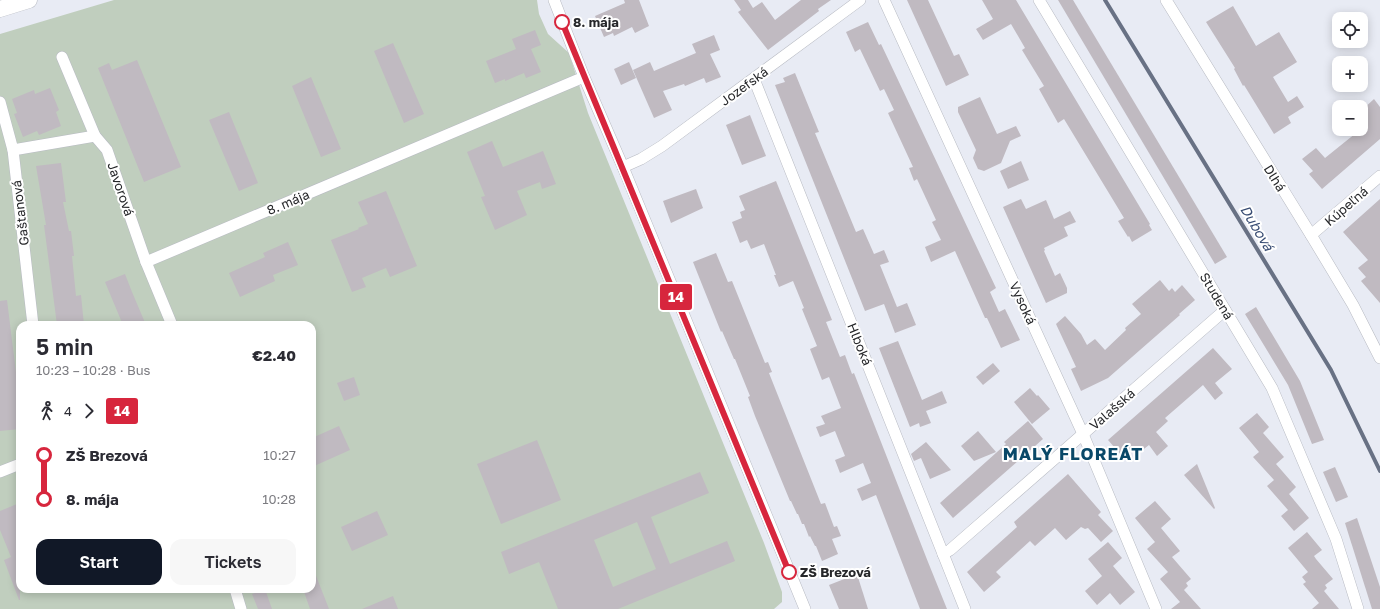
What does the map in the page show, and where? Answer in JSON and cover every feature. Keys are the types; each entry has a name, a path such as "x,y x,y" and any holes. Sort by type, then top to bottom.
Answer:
{"main road":[{"path":"0,9 29,0"}],"street":[{"path":"554,0 584,78 623,167 804,609"},
{"name":"Jozefská","path":"623,167 641,160 662,146 860,0"},
{"name":"Vysoká","path":"884,0 1083,434 1156,609"},
{"name":"Studená","path":"1040,0 1272,388 1336,539 1358,609"},
{"name":"Dlhá","path":"1166,0 1288,200 1312,235 1353,305 1380,358"},
{"name":"Javorová","path":"62,57 95,136 107,150 146,262 170,321"},
{"name":"8. mája","path":"146,262 584,78"},
{"name":"Hlboká","path":"754,79 965,609"},
{"name":"Gaštanová","path":"0,102 13,150 34,321"},
{"path":"13,150 95,136"},
{"name":"Kúpeľná","path":"1312,235 1380,176"},
{"name":"Valašská","path":"943,554 950,550 1225,310"},
{"path":"0,472 16,466"},
{"path":"236,593 241,609"}],"green space":[{"path":"114,0 537,0 539,14 548,34 569,53 588,113 764,543 782,592 782,602 774,609 0,609 0,34"}],"building":[{"path":"624,0 639,0 649,26 635,33 632,27 614,36 613,33 604,37 595,16 625,3"},
{"path":"734,0 748,0 753,8 762,2 775,20 801,0 831,0 768,50 738,12 741,10"},
{"path":"907,0 928,0 954,56 959,54 969,75 946,86"},
{"path":"982,0 1016,0 1150,224 1149,225 1152,230 1132,242 1129,236 1128,237 1118,221 1124,218 1064,119 1058,123 1039,89 1044,86 1022,50 1025,48 1011,24 983,40 976,29 993,19"},
{"path":"1058,0 1073,0 1227,257 1215,264"},
{"path":"1233,6 1256,46 1279,32 1297,62 1273,77 1288,102 1297,96 1304,107 1288,117 1291,123 1274,134 1244,85 1243,86 1234,69 1235,68 1206,22"},
{"path":"868,22 879,45 881,44 996,288 990,292 999,312 1005,309 1020,340 1001,348 987,318 985,318 955,251 931,262 925,247 941,240 932,222 936,220 917,179 914,181 909,168 913,167 888,113 894,110 884,89 880,91 860,49 855,52 846,32"},
{"path":"535,30 541,45 531,49 541,72 526,78 524,73 505,81 505,79 495,83 486,61 516,49 512,39"},
{"path":"714,35 720,50 710,54 721,77 706,83 704,78 685,86 684,84 663,91 672,110 654,118 633,70 650,62 654,71 696,53 692,44"},
{"path":"393,43 424,114 404,123 374,51"},
{"path":"137,60 181,167 144,182 98,68 109,63 112,70"},
{"path":"629,62 636,78 621,85 614,69"},
{"path":"795,73 819,132 815,133 856,232 863,229 874,254 884,250 889,262 880,265 897,307 907,303 916,325 895,333 884,304 865,311 775,85 785,82 783,78"},
{"path":"311,77 341,149 321,157 292,86"},
{"path":"50,88 59,110 56,112 61,126 39,135 37,131 23,137 14,114 17,113 12,99 34,90 35,94"},
{"path":"980,97 997,134 1016,126 1021,136 1010,141 1001,163 984,171 978,169 973,158 976,150 958,112 958,107"},
{"path":"1374,99 1380,107 1380,139 1322,189 1309,174 1313,171 1302,159 1316,148 1325,158 1352,136 1368,136 1368,105"},
{"path":"229,112 258,183 239,191 209,120"},
{"path":"750,115 766,156 742,165 726,125"},
{"path":"492,141 503,167 543,151 556,184 542,189 540,182 517,191 527,215 495,230 481,197 485,196 467,152"},
{"path":"1021,161 1029,180 1008,189 1000,171"},
{"path":"61,163 66,202 63,202 69,231 71,231 74,256 72,256 76,296 81,295 84,321 56,321 44,225 46,225 36,166"},
{"path":"776,181 832,320 826,322 840,357 845,355 852,374 854,373 947,609 920,609 876,495 862,501 857,489 871,483 863,463 840,473 835,460 845,456 835,431 820,437 816,427 825,424 821,416 841,408 829,377 822,380 810,349 817,346 802,309 804,308 793,281 779,287 764,244 751,249 747,240 740,243 732,222 742,218 740,212 745,210 739,196"},
{"path":"696,189 703,208 671,223 663,201"},
{"path":"386,191 417,266 390,277 386,268 362,278 366,287 352,292 331,240 368,224 358,202"},
{"path":"1021,199 1026,209 1046,200 1054,219 1070,211 1076,222 1064,227 1068,236 1044,248 1055,276 1060,273 1067,288 1067,293 1046,303 1003,207"},
{"path":"1380,199 1380,303 1361,281 1366,277 1358,268 1368,260 1343,232"},
{"path":"288,242 298,265 273,275 275,281 240,297 229,273 265,257 263,253"},
{"path":"716,253 728,282 732,281 765,363 768,362 772,372 769,373 821,504 825,503 834,527 837,526 841,536 832,539 838,554 822,561 816,546 810,536 809,537 804,524 802,524 790,501 755,416 748,397 750,396 735,359 722,331 721,332 693,262"},
{"path":"125,274 144,321 121,321 105,282"},
{"path":"1160,280 1169,291 1172,288 1175,292 1182,285 1195,300 1108,378 1081,391 1071,369 1076,367 1056,324 1065,316 1081,334 1087,345 1095,339 1105,350 1126,330 1125,328 1141,314 1132,304"},
{"path":"7,300 16,373 16,429 0,431 0,301"},
{"path":"1256,307 1300,381 1324,440 1312,444 1288,385 1245,314"},
{"path":"898,341 922,400 942,391 947,403 926,411 931,423 920,427 919,423 910,427 879,348"},
{"path":"1213,348 1232,369 1215,383 1223,393 1215,400 1203,385 1165,418 1168,421 1156,432 1168,446 1157,456 1149,445 1136,455 1131,449 1122,456 1108,440"},
{"path":"993,363 1000,371 983,385 976,377"},
{"path":"354,377 360,395 344,401 337,383"},
{"path":"1030,388 1050,409 1032,424 1014,402"},
{"path":"1257,413 1269,427 1263,433 1284,457 1276,464 1296,487 1289,494 1309,518 1294,531 1281,516 1288,510 1267,486 1274,480 1253,457 1259,452 1239,428"},
{"path":"1028,421 1043,439 953,518 940,503 1006,444 1004,442"},
{"path":"339,426 350,450 316,465 316,436"},
{"path":"978,431 996,452 974,461 961,446"},
{"path":"537,440 561,500 501,524 477,464"},
{"path":"926,442 951,470 930,479 921,458 914,461 911,454"},
{"path":"1197,464 1215,508 1214,509 1184,475"},
{"path":"1335,467 1348,497 1336,502 1323,472"},
{"path":"700,472 709,493 651,517 670,564 727,541 735,561 618,609 558,609 539,562 509,574 501,552","holes":["637,522 656,569 613,587 594,540"]},
{"path":"1068,474 1101,512 1098,515 1113,531 1101,542 1088,528 1085,529 1081,527 1066,540 1055,528 1035,546 1030,541 996,572 1001,577 984,592 967,572 1017,527 1014,522"},
{"path":"1155,501 1171,519 1161,528 1180,551 1172,557 1191,579 1186,583 1188,586 1184,590 1201,609 1171,609 1180,602 1160,579 1168,572 1147,549 1155,542 1135,518"},
{"path":"16,504 16,592 4,560 11,557 0,530 0,511"},
{"path":"377,511 388,535 352,551 341,527"},
{"path":"1357,518 1380,587 1380,609 1372,609 1345,523"},
{"path":"1307,532 1322,550 1314,556 1333,579 1325,585 1327,588 1324,591 1339,609 1312,609 1319,603 1303,584 1306,582 1302,577 1308,572 1288,548"},
{"path":"1108,542 1122,558 1113,566 1135,592 1120,605 1110,593 1097,605 1085,591 1102,576 1088,559"},
{"path":"857,574 868,609 839,609 829,585"},
{"path":"316,576 329,609 310,609 304,593 316,593"},
{"path":"16,593 20,593 19,600"},
{"path":"266,593 272,609 258,609 252,594"},
{"path":"393,596 398,609 362,609"}],"waterway":[{"name":"Dubová","path":"1105,0 1331,370 1380,471"}],"bus line":[{"name":"14","path":"562,22 789,572"}],"place":[{"name":"8. mája","path":"562,22"},
{"name":"ZŠ Brezová","path":"789,572"}],"district":[{"name":"MALÝ FLOREÁT","path":"1073,454"}]}
